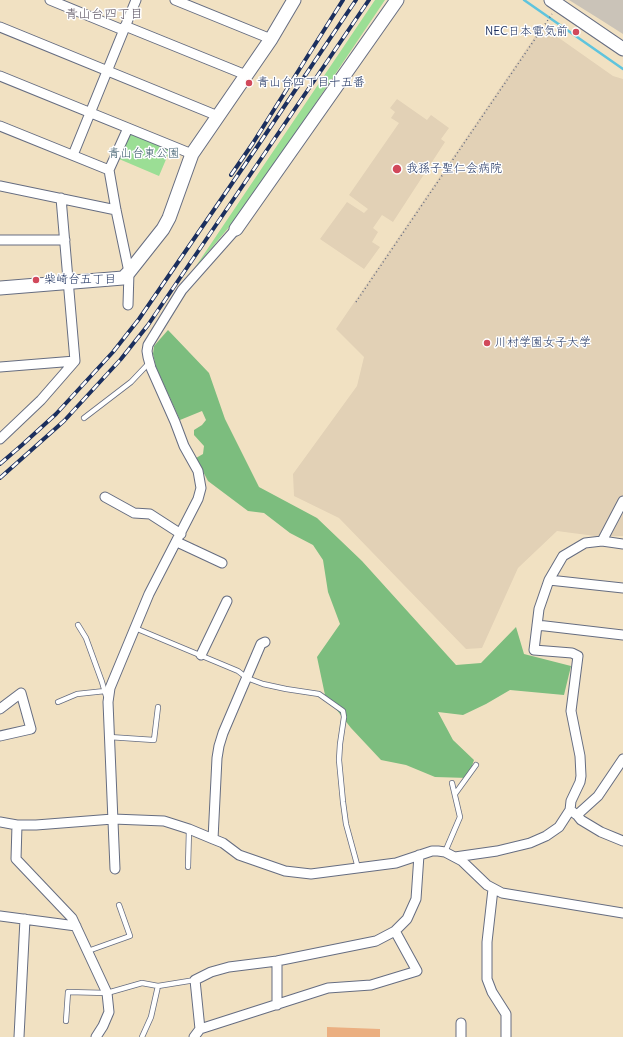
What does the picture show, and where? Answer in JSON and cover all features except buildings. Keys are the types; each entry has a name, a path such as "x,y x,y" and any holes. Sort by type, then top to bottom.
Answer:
{"street":[{"path":"50,0 246,75"},
{"path":"73,155 136,0"},
{"path":"175,0 271,39"},
{"path":"0,288 123,278 130,272 163,229 169,218 192,154 271,39 294,0"},
{"path":"115,869 108,702 110,688 149,594 179,538 198,499 201,488 198,470 184,446 149,363 147,351 148,345 182,290 236,229 398,0"},
{"path":"552,6 620,45"},
{"path":"0,27 218,116"},
{"path":"0,76 192,154"},
{"path":"0,126 109,170"},
{"path":"128,128 109,170 116,210 130,272 128,305"},
{"path":"0,186 116,210"},
{"path":"2,436 41,400 75,361 61,198"},
{"path":"0,240 65,240"},
{"path":"0,367 75,361"},
{"path":"106,497 134,513 150,514 179,538 222,563"},
{"path":"602,541 623,501"},
{"path":"623,544 602,541 585,543 563,556 549,580 539,609 534,650 572,653 578,656 571,711 580,756 581,776 580,782 571,801 573,812 581,820 601,832 623,841"},
{"path":"549,580 623,588"},
{"path":"201,655 227,601"},
{"path":"537,625 623,635"},
{"path":"213,839 217,758 222,733 261,644 265,642"},
{"path":"0,709 20,693 31,729 0,736"},
{"path":"455,857 497,851 530,843 546,836 559,827 573,812 598,796 623,759"},
{"path":"0,822 17,825 113,819 164,822 189,829 213,839 239,855 285,871 311,874 396,863 432,851 445,852 467,865 493,889 502,893 623,913"},
{"path":"17,825 16,859 72,918 107,993 109,1012 96,1037"},
{"path":"194,1037 200,1028 195,980 210,972 229,967 277,961 376,941 395,932 407,919 416,899 420,855"},
{"path":"493,889 487,942 487,979 492,992 506,1014 506,1037"},
{"path":"0,916 76,926"},
{"path":"19,1037 26,920"},
{"path":"200,1028 328,988 371,985 417,971 395,932"},
{"path":"277,961 277,1005"},
{"path":"461,1023 461,1037"}],"lane":[{"path":"84,418 131,382 149,363"},
{"path":"78,625 86,638 108,702"},
{"path":"135,628 238,671 247,678 263,684 318,694 343,711 344,717 339,760 343,802 346,824 358,868"},
{"path":"58,702 76,694 105,691"},
{"path":"109,737 154,740 158,707"},
{"path":"454,794 476,765"},
{"path":"445,852 460,817 452,783"},
{"path":"188,867 189,829"},
{"path":"88,951 130,936 119,905"},
{"path":"66,1021 68,992 107,993 142,983 158,986 195,980"},
{"path":"142,1037 151,1016 158,986"}],"path":[{"path":"356,302 552,6"}],"shaded area":[{"path":"569,0 623,0 623,34 601,20"},
{"name":"川村学園女子大学","path":"542,26 613,76 623,79 623,536 595,536 557,531 518,568 482,648 466,649 339,518 294,496 293,474 357,386 364,357 336,329"},
{"name":"我孫子聖仁会病院","path":"397,99 427,120 431,115 449,128 441,139 445,142 393,222 382,215 373,228 378,232 372,242 380,247 364,269 320,239 347,202 364,213 368,209 349,195 399,123 391,118 395,112 390,108"}],"green space":[{"path":"375,0 385,0 245,208 194,269"},
{"name":"青山台東公園","path":"132,134 170,150 159,176 119,159 129,136"},
{"path":"168,330 209,373 225,419 259,487 317,518 362,561 456,665 481,663 516,627 524,654 571,666 564,695 510,690 463,715 438,712 453,740 474,760 468,778 435,777 406,765 381,760 351,728 325,695 317,657 340,624 328,592 323,560 313,545 290,533 264,513 248,511 208,481 196,458 203,454 204,446 194,435 194,430 202,425 206,420 202,411 180,420 156,367 153,354 154,346"}],"waterway":[{"path":"524,0 623,69"}],"railway":[{"path":"231,175 253,143 343,0"},
{"path":"0,464 56,414 113,352 139,319 356,0"},
{"path":"0,478 64,421 121,359 148,325 369,0"}],"place":[{"name":"NEC日本電気前","path":"576,32"},
{"name":"青山台四丁目十五番","path":"249,83"},
{"name":"我孫子聖仁会病院","path":"397,169"},
{"name":"柴崎台五丁目","path":"36,280"},
{"name":"川村学園女子大学","path":"487,343"}],"district":[{"name":"青山台四丁目","path":"104,14"}]}
